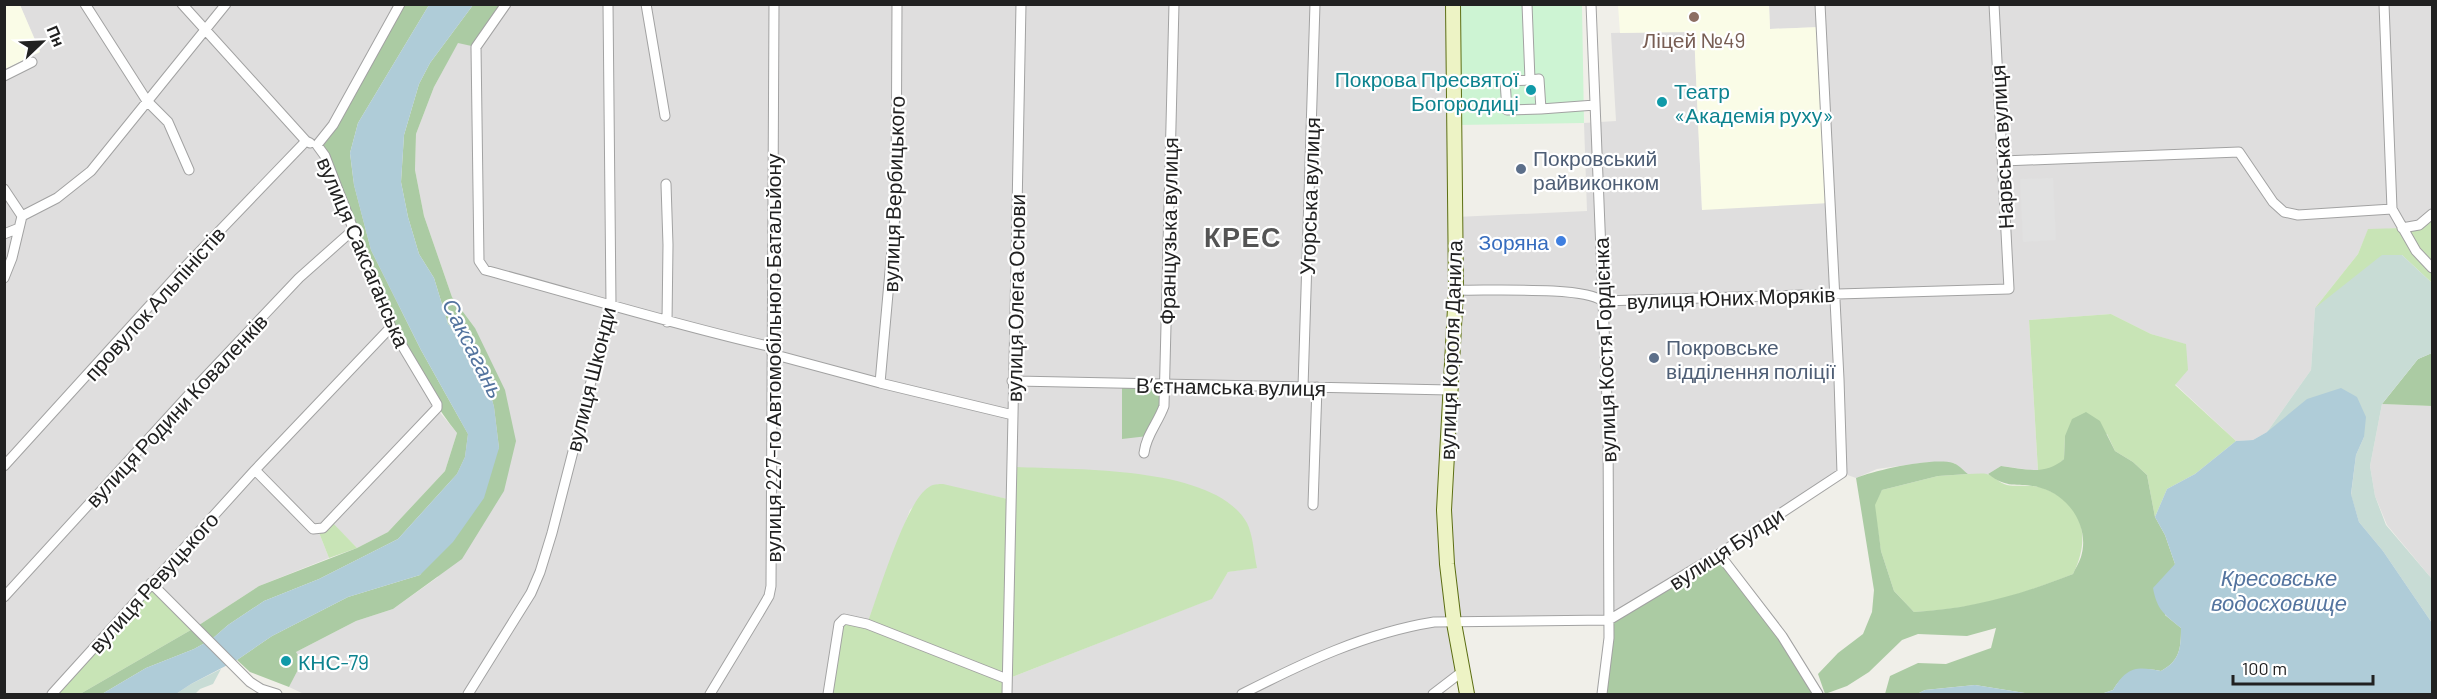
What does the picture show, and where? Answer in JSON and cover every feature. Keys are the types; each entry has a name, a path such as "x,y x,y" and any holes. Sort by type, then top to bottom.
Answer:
{"main road":[{"name":"вулиця Короля Данила","path":"1453,4 1456,290 1444,510 1447,564 1454,622 1467,694"}],"street":[{"path":"85,4 147,101 168,122 189,170"},
{"path":"182,4 306,141 317,145"},
{"path":"22,216 57,198 91,171 226,4"},
{"name":"вулиця Саксаганська","path":"255,470 314,529 318,530 437,408 437,404 392,327 325,156 317,145 333,125 400,4"},
{"name":"вулиця Олега Основи","path":"506,4 476,47 479,261 485,270 611,304 880,384 1013,414 1021,4"},
{"name":"вулиця Шконди","path":"468,694 531,593 547,553 611,304 608,4"},
{"path":"646,4 664,116"},
{"name":"вулиця 227-го Автомобільного Батальйону","path":"710,694 769,596 771,586 774,4"},
{"name":"вулиця Вербицького","path":"880,384 893,261 896,204 897,4"},
{"name":"Французька вулиця","path":"1144,453 1148,436 1158,422 1164,405 1174,4"},
{"name":"Угорська вулиця","path":"1303,387 1315,4"},
{"path":"1527,4 1530,80"},
{"name":"вулиця Костя Гордієнка","path":"1591,4 1608,425 1609,620 1602,694"},
{"path":"1820,4 1835,294"},
{"name":"Нарвська вулиця","path":"1994,4 2009,289"},
{"path":"2384,4 2392,209 2416,251 2433,268"},
{"path":"4,76 32,62"},
{"path":"1541,109 1539,79 1505,81 1507,110 1541,109 1595,105"},
{"name":"провулок Альпіністів","path":"4,466 182,270 306,141"},
{"path":"2003,161 2240,152 2273,202 2284,212 2298,215 2392,209"},
{"path":"666,184 667,322"},
{"path":"4,189 22,216 12,258 4,278"},
{"path":"2402,228 2419,225 2433,214"},
{"path":"4,234 19,228"},
{"name":"вулиця Родини Коваленків","path":"4,597 219,362 300,278 353,230"},
{"name":"вулиця Юних Моряків","path":"1456,290 1576,293 1597,296 1602,301 2009,289"},
{"name":"вулиця Булди","path":"1609,620 1719,554 1842,473 1835,294"},
{"name":"вулиця Ревуцького","path":"51,694 255,470 392,327"},
{"name":"Вʼєтнамська вулиця","path":"1012,381 1450,390"},
{"path":"1313,505 1317,387"},
{"path":"1007,694 1013,414"},
{"path":"1719,554 1782,636 1818,694"},
{"path":"151,583 261,689 277,694"},
{"path":"828,694 839,624 844,619 867,624 1007,679"},
{"path":"1242,694 1342,646 1417,624 1609,620"},
{"path":"1433,694 1463,670"}],"shaded area":[{"path":"5,4 20,5 40,52 5,69"},
{"path":"20,5 400,5 333,125 437,409 457,433 445,471 388,532 357,548 330,521 318,530 329,558 259,586 196,627 52,694 5,694 4,69 40,51"},
{"path":"506,5 1453,5 1456,217 1587,211 1584,123 1616,121 1611,33 1694,31 1702,210 1820,27 1770,29 1769,5 2432,5 2432,214 2402,228 2368,230 2358,254 2315,308 2311,370 2267,432 2253,440 2236,441 2175,384 2185,344 2151,334 2111,314 2029,320 2038,471 2001,466 1988,474 1968,474 1954,463 1928,462 1877,469 1856,478 1842,473 1609,620 1454,623 1463,671 1433,694 1007,694 1007,679 1211,599 1228,572 1257,567 1012,500 938,484 910,510 867,624 828,694 304,694 289,687 301,663 296,652 356,621 393,609 438,577 475,328 452,297 424,216 415,170 416,134 434,87 458,42 476,47"},
{"path":"1618,5 1769,5 1770,29 1821,27 1830,203 1702,210 1694,32 1620,33"},
{"path":"2053,178 2056,240 2023,242 2020,179"},
{"path":"2382,255 2402,255 2432,283 2432,353 2418,359 2382,404 2370,466 2375,496 2386,525 2432,579 2432,623 2383,551 2359,522 2351,495 2356,455 2364,437 2267,432 2311,370 2315,308"},
{"path":"2382,404 2432,406 2432,579 2387,525 2375,496 2370,466"},
{"path":"221,669 213,684 200,689 195,694 176,694 191,684"}],"green space":[{"path":"400,5 429,5 358,123 350,153 354,185 371,250 421,350 468,434 465,457 457,474 398,539 319,579 264,601 228,625 212,639 194,649 146,668 102,694 80,694 196,627 259,586 357,548 388,532 445,471 457,433 434,401 394,331 361,257 317,145"},
{"path":"473,5 506,5 476,47 458,43 434,87 416,134 415,170 424,216 452,297 475,328 505,390 516,441 504,491 462,559 393,609 356,621 296,652 302,662 289,687 250,672 237,660 272,636 348,597 420,575 499,448 494,407 484,370 470,343 448,324 434,278 419,254 401,182 404,135 419,84 430,63"},
{"path":"1453,5 1582,5 1584,123 1455,125"},
{"path":"2432,214 2432,283 2402,255 2315,308 2358,254 2368,229 2402,228"},
{"path":"2111,314 2151,334 2186,344 2188,370 2175,385 2236,441 2195,474 2167,489 2155,517 2147,475 2133,462 2115,451 2107,434 2065,436 2064,459 2054,468 2038,471 2029,320"},
{"path":"2432,353 2432,406 2382,404 2418,359"},
{"path":"1122,383 1165,384 1164,406 1148,436 1122,439"},
{"path":"2086,412 2100,421 2115,451 2133,462 2147,475 2155,517 2165,535 2175,564 2165,615 2181,628 2180,648 2172,663 2161,671 2133,672 2122,678 2113,690 2101,694 2031,694 1975,685 1925,690 1917,694 1885,694 1890,676 1918,663 1946,664 1991,648 1996,628 1967,636 1918,634 1902,640 1869,672 1847,686 1825,694 1818,674 1838,653 1863,634 1872,612 1874,590 1856,478 1890,468 1933,462 1955,464 1968,474 1938,476 1882,490 1875,505 1881,551 1894,591 1914,612 1955,608 2014,594 2073,574 2081,557 2083,535 2075,515 2061,498 2041,488 2009,484 1988,474 2001,466 2034,470 2049,468 2057,464 2064,459 2065,436 2072,419"},
{"path":"1014,467 1141,474 1205,490 1230,504 1247,523 1257,568 1228,572 1212,599 1007,679 1007,694 828,694 839,624 867,624 902,529 920,495 931,486 943,484 1012,500"},
{"path":"1987,474 2007,485 2043,488 2068,503 2080,523 2082,548 2079,561 2073,574 2034,589 1956,608 1914,612 1894,591 1881,551 1874,505 1882,490 1938,476"},
{"path":"330,520 357,548 329,558 318,530"},
{"path":"1719,554 1782,636 1816,694 1602,694 1609,620"},
{"path":"151,583 196,627 80,694 52,694"}],"water":[{"path":"429,5 473,5 430,63 419,84 404,135 401,182 419,254 434,278 448,324 470,342 484,370 494,407 499,448 484,498 453,542 420,575 348,597 272,636 237,660 176,694 102,694 146,668 194,649 212,639 228,625 264,601 319,579 398,539 457,474 465,457 468,434 421,350 371,250 354,185 350,153 358,123"},
{"name":"Кресовське водосховище","path":"2341,388 2357,397 2366,417 2364,437 2356,455 2351,494 2359,522 2383,551 2432,623 2432,694 2101,694 2113,690 2123,677 2133,670 2161,671 2172,663 2178,653 2181,628 2162,611 2153,588 2175,564 2165,535 2155,517 2167,489 2195,474 2236,441 2253,440 2267,432 2307,399"},
{"path":"1975,685 2031,694 1917,694 1925,690"}],"place":[{"name":"Ліцей №49","path":"1694,17"},
{"name":"Покрова Пресвятої Богородиці","path":"1531,90"},
{"name":"Театр «Академія руху»","path":"1662,102"},
{"name":"Покровський райвиконком","path":"1521,169"},
{"name":"Зоряна","path":"1561,241"},
{"name":"Покровське відділення поліції","path":"1654,358"},
{"name":"КНС-79","path":"286,661"}],"district":[{"name":"КРЕС","path":"1243,236"}],"water label":[{"name":"Саксагань","path":"474,348"}]}
